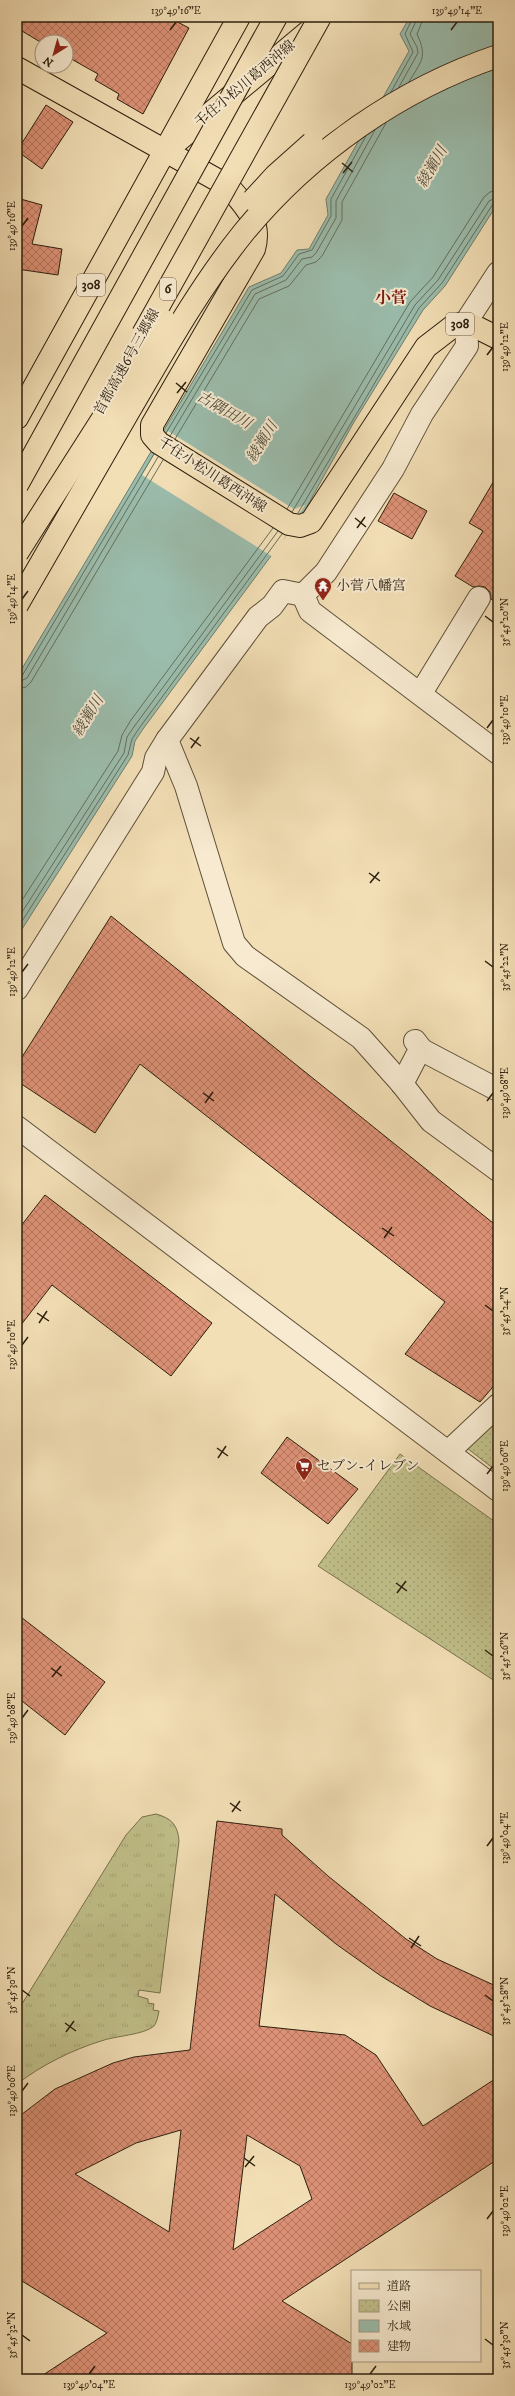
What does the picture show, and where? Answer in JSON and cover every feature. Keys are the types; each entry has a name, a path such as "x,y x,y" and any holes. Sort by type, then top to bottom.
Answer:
{"main road":[{"name":"千住小松川葛西沖線","path":"17,418 239,17"},
{"path":"17,485 276,17"},
{"name":"首都高速6号三郷線","path":"17,560 320,17"},
{"name":"千住小松川葛西沖線","path":"165,151 326,17"},
{"path":"17,553 196,273 234,223 274,176 321,136 379,96 434,67 498,41"},
{"path":"17,605 168,343 204,287 244,232 281,191 331,146 387,108 439,80 498,56"},
{"name":"千住小松川葛西沖線","path":"17,68 228,186 251,214 258,235 254,249 152,425 152,435 159,442 289,524 300,526 311,522 426,347 446,330 466,322"},
{"name":"308","path":"466,322 498,338"}],"street":[{"path":"303,596 326,572 360,522 393,468 422,414 467,346 466,322 498,273"},
{"path":"17,989 153,772 156,758 167,740 258,617 272,606 284,591 303,596"},
{"path":"303,596 310,611 498,753"},
{"path":"420,693 479,598"},
{"path":"167,740 186,786 234,943 245,956 361,1038 402,1084 431,1121 498,1170"},
{"path":"402,1084 416,1057 419,1046 496,1089 498,1086"},
{"path":"17,1127 498,1490"},
{"path":"448,1452 498,1405"}],"green space":[{"path":"498,1415 498,1472 463,1445"},
{"path":"400,1454 498,1524 498,1683 318,1566"},
{"path":"156,1814 170,1820 173,1823 177,1831 179,1841 160,1993 139,1990 138,1996 148,1999 148,2003 154,2004 153,2010 159,2011 154,2026 143,2031 107,2039 79,2049 47,2064 17,2084 17,2012 126,1835 142,1817"}],"water":[{"path":"410,17 498,17 498,203 445,286 423,310 354,422 305,510 135,741 132,756 17,937 17,677 249,287 281,273 297,250 309,249 328,215 326,199 409,51 400,34"}],"pier":[{"path":"168,431 294,509 305,505 273,557 142,475"}],"building":[{"path":"17,17 168,17 189,28 143,114 117,99 119,94 95,80 98,74 74,60 74,34 34,34 34,38 17,28"},
{"path":"46,105 73,122 42,169 17,151"},
{"path":"17,198 42,205 32,244 62,249 58,275 17,269"},
{"path":"498,474 498,603 491,599 490,592 485,587 473,587 455,576 483,531 469,523"},
{"path":"394,493 427,511 412,539 378,521"},
{"path":"111,916 498,1227 498,1381 480,1402 405,1354 445,1302 140,1064 95,1133 17,1081 17,1065"},
{"path":"45,1195 212,1323 171,1376 52,1285 17,1330 17,1231"},
{"path":"287,1437 358,1489 328,1524 261,1473"},
{"path":"17,1614 105,1682 65,1735 17,1697"},
{"path":"217,1821 282,1829 282,1835 328,1876 406,1939 437,1959 498,1987 498,2038 430,2006 381,1976 336,1944 275,1894 259,2026 345,2035 376,2055 423,2126 498,2077 498,2159 282,2301 351,2343 352,2379 37,2379 107,2333 17,2278 17,2118 55,2089 113,2063 134,2057 190,2050","holes":["181,2130 169,2232 75,2174 136,2143","247,2135 300,2166 312,2199 233,2250"]}],"place":[{"name":"小菅八幡宮","path":"323,601"},
{"name":"セブン-イレブン","path":"304,1481"}],"district":[{"name":"小菅","path":"391,298"}],"water label":[{"name":"綾瀬川","path":"432,167"},
{"name":"古隅田川","path":"224,410"},
{"name":"綾瀬川","path":"262,442"},
{"name":"綾瀬川","path":"88,716"}]}
